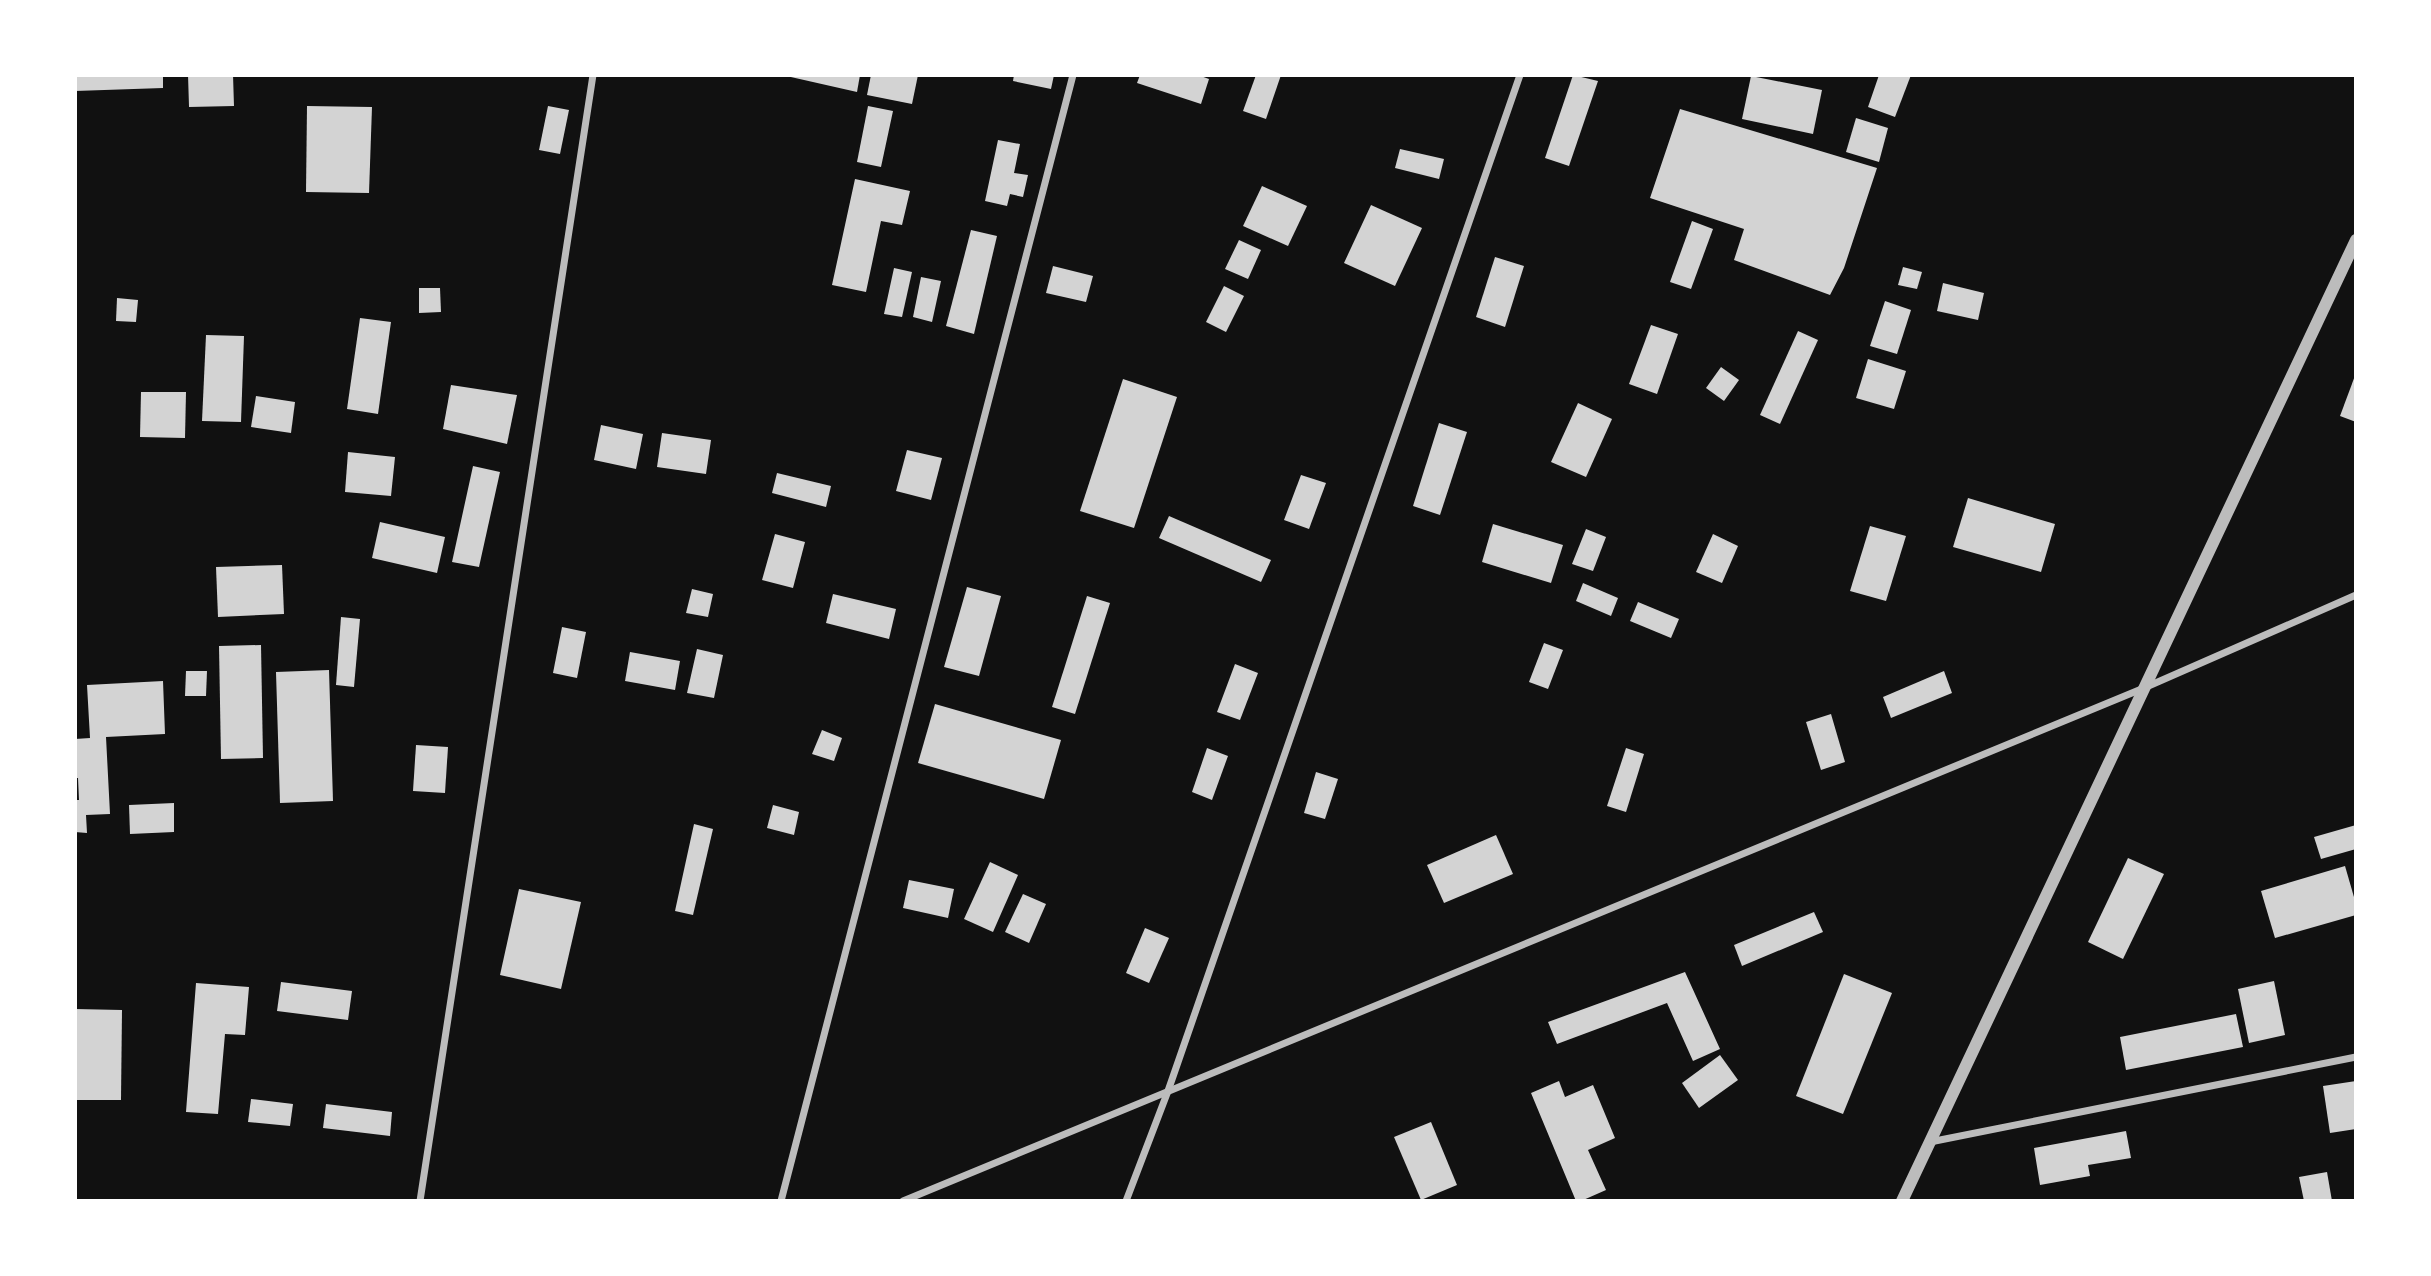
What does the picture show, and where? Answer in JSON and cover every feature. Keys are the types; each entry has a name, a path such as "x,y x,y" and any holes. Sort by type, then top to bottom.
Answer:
{"street":[{"path":"420,1201 593,75"},
{"path":"780,1201 1073,75"},
{"path":"1126,1201 1168,1091 1520,75"},
{"path":"1902,1201 2356,240"},
{"path":"903,1201 2144,688 2356,596"},
{"path":"1930,1142 2356,1057"}],"building":[{"path":"75,75 163,75 163,88 75,91"},
{"path":"188,75 233,75 234,106 189,107"},
{"path":"782,75 860,75 857,92"},
{"path":"871,75 918,75 912,104 867,95"},
{"path":"1014,75 1054,75 1051,89 1013,81"},
{"path":"1140,75 1198,75 1209,79 1201,104 1137,83"},
{"path":"1256,75 1281,75 1266,119 1243,111"},
{"path":"1573,75 1598,81 1569,166 1545,158"},
{"path":"1879,75 1911,75 1895,117 1868,107"},
{"path":"1751,76 1822,90 1813,134 1742,119"},
{"path":"307,106 372,107 369,193 306,192"},
{"path":"548,106 569,110 560,154 539,150"},
{"path":"868,106 893,111 881,167 857,162"},
{"path":"1680,109 1877,168 1844,268 1830,295 1734,260 1744,229 1650,198"},
{"path":"1856,118 1888,128 1879,162 1846,152"},
{"path":"998,140 1020,144 1014,173 1028,175 1023,197 1010,194 1007,206 985,201"},
{"path":"1400,149 1444,159 1439,179 1395,168"},
{"path":"855,179 910,191 902,225 881,221 866,292 832,285"},
{"path":"1262,186 1307,206 1288,246 1243,226"},
{"path":"1371,205 1422,228 1395,286 1344,263"},
{"path":"1692,221 1713,229 1691,289 1670,282"},
{"path":"971,230 997,236 974,334 946,326"},
{"path":"1239,240 1261,250 1248,279 1225,269"},
{"path":"1495,257 1524,266 1505,327 1476,317"},
{"path":"1053,266 1093,276 1086,302 1046,293"},
{"path":"1903,267 1922,272 1917,289 1898,285"},
{"path":"894,268 912,272 902,317 884,314"},
{"path":"921,277 941,281 932,322 913,317"},
{"path":"1943,283 1984,293 1978,320 1937,311"},
{"path":"1224,286 1244,296 1226,332 1206,322"},
{"path":"419,288 440,288 441,312 419,313"},
{"path":"117,298 138,300 136,322 116,321"},
{"path":"1885,301 1911,310 1897,354 1870,346"},
{"path":"360,318 391,322 378,414 347,409"},
{"path":"1651,325 1678,334 1657,394 1629,384"},
{"path":"1798,331 1818,340 1780,424 1760,415"},
{"path":"206,335 244,336 241,422 202,421"},
{"path":"1868,359 1906,371 1894,409 1856,398"},
{"path":"1721,367 1739,380 1724,401 1706,388"},
{"path":"2356,373 2356,422 2340,416"},
{"path":"1123,379 1177,397 1134,528 1080,511"},
{"path":"451,385 517,395 507,444 443,429"},
{"path":"141,392 186,392 185,438 140,437"},
{"path":"256,396 295,402 291,433 251,427"},
{"path":"1578,403 1612,419 1586,477 1551,462"},
{"path":"1439,423 1467,432 1440,515 1413,506"},
{"path":"601,425 643,434 636,469 594,460"},
{"path":"662,433 711,440 706,474 657,467"},
{"path":"907,450 942,458 931,500 896,491"},
{"path":"348,452 395,457 391,496 345,492"},
{"path":"473,466 500,472 479,567 452,562"},
{"path":"777,473 831,486 826,507 772,493"},
{"path":"1301,475 1326,483 1309,529 1284,520"},
{"path":"1968,498 2055,524 2041,572 1953,547"},
{"path":"1169,516 1271,560 1261,582 1159,538"},
{"path":"380,522 445,537 437,573 372,558"},
{"path":"1493,524 1563,545 1551,583 1482,562"},
{"path":"1870,526 1906,536 1886,601 1850,591"},
{"path":"1586,529 1606,537 1593,571 1572,564"},
{"path":"775,534 805,542 793,588 762,580"},
{"path":"1713,534 1738,546 1722,583 1696,572"},
{"path":"282,565 284,614 218,617 216,567"},
{"path":"1583,583 1618,598 1611,616 1576,601"},
{"path":"967,587 1001,596 979,676 944,667"},
{"path":"692,589 713,594 708,617 686,613"},
{"path":"833,594 896,609 889,639 826,623"},
{"path":"1087,596 1110,603 1075,714 1052,707"},
{"path":"1638,602 1679,619 1671,638 1630,621"},
{"path":"341,617 360,619 354,687 336,685"},
{"path":"562,627 586,632 577,678 553,673"},
{"path":"1544,643 1563,650 1548,689 1529,682"},
{"path":"261,645 263,758 221,759 219,646"},
{"path":"697,649 723,655 714,698 687,693"},
{"path":"630,652 680,661 675,690 625,681"},
{"path":"1235,664 1258,673 1240,720 1217,712"},
{"path":"329,670 333,801 280,803 276,672"},
{"path":"186,671 207,671 206,696 185,696"},
{"path":"1944,671 1952,693 1891,718 1883,697"},
{"path":"163,681 165,734 106,737 110,814 86,815 87,833 75,832 75,800 79,800 78,778 75,778 75,739 90,738 87,685"},
{"path":"935,704 1061,740 1044,799 918,763"},
{"path":"1831,714 1845,762 1821,770 1806,722"},
{"path":"822,730 842,738 834,761 812,754"},
{"path":"416,745 448,747 445,793 413,791"},
{"path":"1207,748 1228,756 1212,800 1192,792"},
{"path":"1626,748 1644,754 1626,812 1607,806"},
{"path":"1316,772 1338,779 1325,819 1304,813"},
{"path":"174,803 174,832 130,834 129,805"},
{"path":"773,805 799,812 794,835 767,828"},
{"path":"694,824 713,829 693,915 675,911"},
{"path":"2356,825 2356,849 2321,859 2314,837"},
{"path":"1496,835 1513,874 1444,903 1427,865"},
{"path":"2128,858 2164,874 2123,959 2088,942"},
{"path":"990,862 1018,875 993,932 964,919"},
{"path":"2345,866 2356,904 2356,915 2275,938 2261,891"},
{"path":"909,880 954,889 948,918 903,908"},
{"path":"519,889 581,902 561,989 500,975"},
{"path":"1023,894 1046,904 1029,943 1005,932"},
{"path":"1814,912 1823,932 1742,966 1734,945"},
{"path":"1145,928 1169,938 1149,983 1126,973"},
{"path":"1685,972 1720,1049 1693,1061 1667,1003 1557,1044 1548,1022"},
{"path":"1844,974 1892,993 1843,1114 1796,1096"},
{"path":"2274,981 2285,1035 2249,1043 2238,989"},
{"path":"281,982 352,991 348,1020 277,1011"},
{"path":"196,983 249,987 245,1035 225,1034 218,1114 186,1112"},
{"path":"75,1009 122,1010 121,1100 75,1100"},
{"path":"2236,1014 2243,1047 2126,1070 2120,1037"},
{"path":"1720,1055 1738,1080 1699,1108 1682,1083"},
{"path":"1559,1081 1565,1097 1593,1085 1615,1138 1588,1150 1606,1190 1581,1201 1576,1201 1531,1093"},
{"path":"2356,1081 2356,1129 2330,1133 2323,1086"},
{"path":"251,1099 293,1104 290,1126 248,1122"},
{"path":"326,1104 392,1112 390,1136 323,1128"},
{"path":"1431,1122 1457,1185 1421,1200 1394,1137"},
{"path":"2126,1131 2131,1158 2088,1165 2090,1176 2040,1185 2034,1148"},
{"path":"2327,1172 2332,1201 2304,1201 2299,1177"}]}
